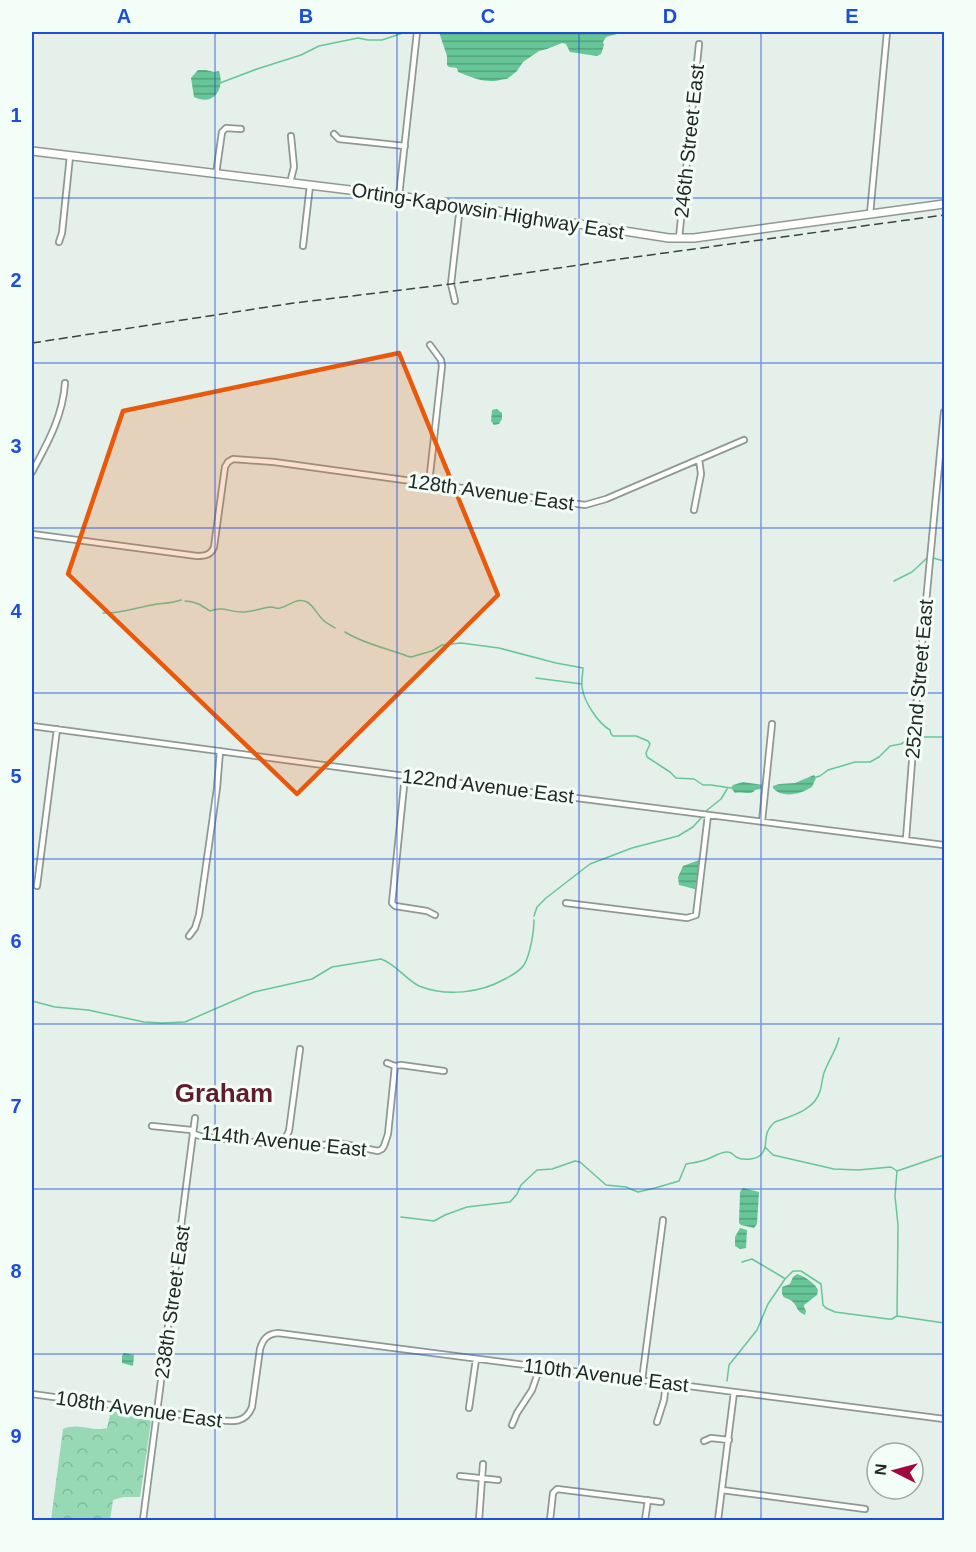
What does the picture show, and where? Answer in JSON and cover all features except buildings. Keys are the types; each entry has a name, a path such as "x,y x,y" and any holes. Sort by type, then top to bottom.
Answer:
{"main road":[{"name":"Orting-Kapowsin Highway East","path":"32,151 399,196 669,238 694,238 945,204"}],"street":[{"path":"399,196 417,32"},
{"path":"870,214 887,32"},
{"name":"246th Street East","path":"679,238 699,44"},
{"path":"216,174 222,132 226,128 241,129"},
{"path":"334,134 339,139 405,146"},
{"path":"290,183 294,167 291,136"},
{"path":"59,242 62,233 70,156"},
{"path":"303,246 310,185"},
{"path":"455,301 451,284 460,206"},
{"path":"429,483 442,366 441,360 430,345"},
{"path":"32,472 60,414 65,383"},
{"name":"252nd Street East","path":"906,840 917,697 945,411"},
{"name":"128th Avenue East","path":"32,534 205,556 214,547 225,467 228,462 236,458 588,505 744,440"},
{"path":"694,510 701,477 699,459"},
{"path":"762,821 772,724"},
{"name":"122nd Avenue East","path":"32,726 945,844"},
{"path":"37,886 57,729"},
{"path":"189,936 195,928 199,915 220,751"},
{"path":"405,776 392,903 395,906 428,911 435,915"},
{"path":"566,903 687,918 697,914 708,814"},
{"path":"270,1143 285,1139 289,1131 300,1049"},
{"path":"387,1063 394,1066 444,1071"},
{"name":"114th Avenue East","path":"152,1126 189,1130 200,1136 281,1145 299,1141 322,1145 339,1143 381,1150 388,1134 394,1066"},
{"name":"238th Street East","path":"143,1521 195,1118"},
{"path":"642,1380 663,1220"},
{"name":"110th Avenue East","path":"245,1418 252,1407 261,1345 268,1335 278,1333 945,1419"},
{"path":"468,1408 476,1359"},
{"path":"512,1425 532,1390 540,1367"},
{"path":"657,1422 664,1400 666,1383"},
{"path":"718,1521 734,1392"},
{"name":"108th Avenue East","path":"32,1394 229,1421 240,1421 245,1418"},
{"path":"704,1441 711,1438 729,1440"},
{"path":"479,1521 483,1464"},
{"path":"459,1476 498,1480"},
{"path":"550,1521 555,1490 560,1489 661,1502"},
{"path":"722,1490 865,1509"},
{"path":"645,1521 648,1500"}],"highlighted area":[{"path":"399,353 498,595 297,794 68,574 123,411"}],"green space":[{"path":"111,1411 152,1415 140,1497 123,1497 113,1500 110,1520 51,1520 63,1429 75,1426 107,1428"}],"shaded area":[{"path":"439,32 618,32 606,37 601,54 597,56 570,52 566,44 562,43 539,51 523,62 507,79 489,81 471,77 458,72 457,68 449,67"},
{"path":"198,70 219,71 219,89 212,98 207,100 194,97 191,78"},
{"path":"497,409 502,413 502,419 499,424 494,425 491,421 492,410"},
{"path":"814,775 816,778 812,787 803,792 786,794 773,788 779,784 795,783"},
{"path":"743,782 763,785 764,788 751,793 735,793 731,788 733,785"},
{"path":"700,860 695,889 679,885 678,877 683,866"},
{"path":"743,1188 759,1192 757,1224 754,1228 739,1223 740,1192"},
{"path":"740,1228 747,1230 746,1248 740,1249 735,1246 735,1237"},
{"path":"797,1274 809,1280 818,1290 817,1295 804,1305 805,1315 794,1303 782,1295 782,1287 790,1284"},
{"path":"124,1353 134,1355 133,1366 122,1363"}],"waterway":[{"path":"220,83 301,55 319,46 358,38 382,40 406,32"},
{"path":"894,581 912,572 927,558"},
{"path":"933,558 944,561"},
{"path":"103,613 181,600"},
{"path":"185,601 198,604 210,611 222,609 242,612 271,607 280,608 296,601 303,601 307,602 323,620 335,628"},
{"path":"345,632 367,643 411,657 432,651 442,645 461,643 499,648 583,668 583,693 596,717 613,736 636,736 648,741 650,744 646,753 647,757 676,778 694,779 703,785 731,788"},
{"path":"536,678 582,684"},
{"path":"816,777 828,770 855,762 870,762 890,746 901,744 912,737"},
{"path":"917,737 944,737"},
{"path":"706,811 721,799 727,789"},
{"path":"534,916 537,907 546,898 590,864 632,848 678,836 693,827 702,817"},
{"path":"32,1001 144,1022 185,1022 254,992 312,979 332,967 381,959 419,986 441,992 463,992 495,984 513,975 522,967 530,950 534,920"},
{"path":"401,1217 434,1221 467,1207 510,1202 521,1185 537,1170 552,1169 575,1161 580,1162 606,1185 626,1187 638,1192 679,1181 686,1164 725,1152 731,1152 743,1159 758,1157 765,1149 768,1130 771,1126 775,1122 808,1108 817,1098 824,1073 839,1038"},
{"path":"765,1147 773,1155 834,1169 858,1170 891,1167 897,1171 944,1155"},
{"path":"897,1171 895,1196 898,1225 897,1316 944,1323"},
{"path":"742,1262 752,1259 784,1278"},
{"path":"727,1381 729,1365 757,1330 768,1304 793,1271 801,1271 821,1284 823,1305 835,1312 888,1319 897,1316"}],"railway":[{"path":"32,343 294,303 451,284 944,215"}],"district":[{"name":"Graham","path":"224,1093"}]}
